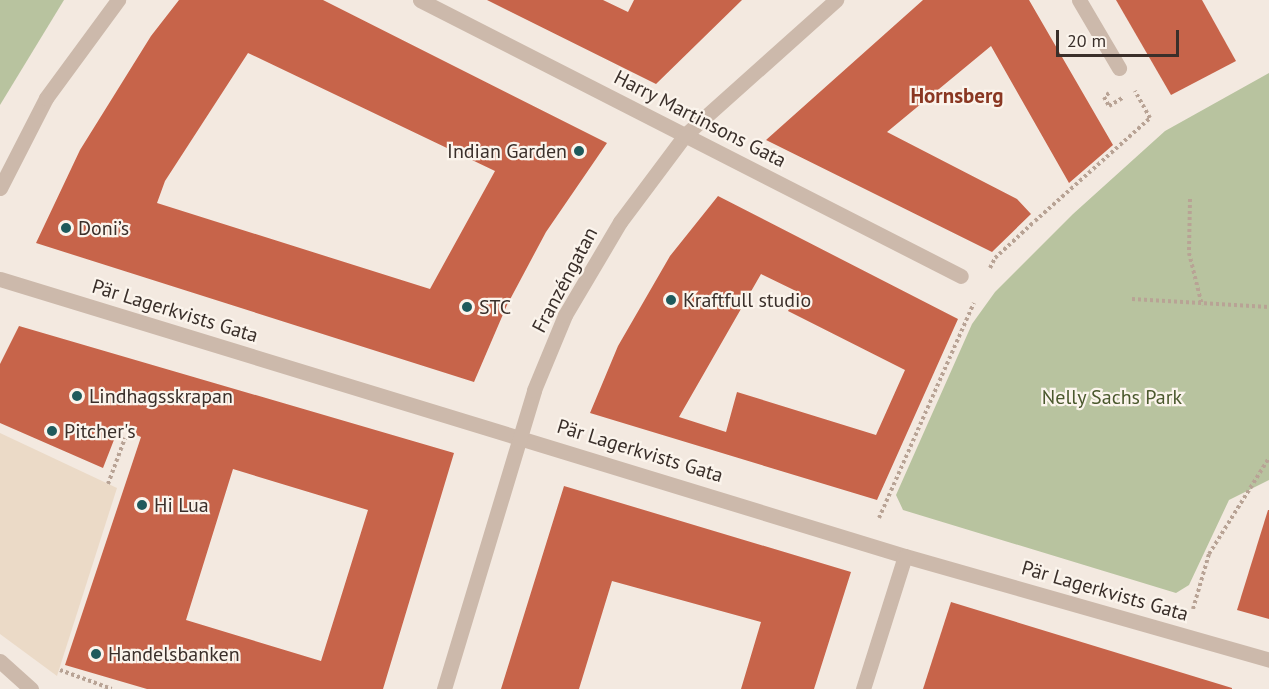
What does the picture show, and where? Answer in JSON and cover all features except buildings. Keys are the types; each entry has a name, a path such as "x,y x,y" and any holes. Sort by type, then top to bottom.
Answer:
{"street":[{"path":"0,188 46,98 118,0"},
{"name":"Harry Martinsons Gata","path":"420,0 961,276"},
{"name":"Franzéngatan","path":"444,689 534,390 565,315 620,222 685,135 836,0"},
{"path":"1079,0 1119,68"},
{"name":"Pär Lagerkvists Gata","path":"0,279 521,436 905,556 1269,660"},
{"path":"862,689 905,556"},
{"path":"0,661 31,689"}],"path":[{"path":"995,258 1150,118 1142,104"},
{"path":"1190,199 1189,254 1202,305"},
{"path":"868,544 977,297"},
{"path":"1132,299 1202,305 1269,307"},
{"path":"108,484 125,438"},
{"path":"1191,615 1209,554 1269,458"},
{"path":"60,670 111,689"}],"green space":[{"path":"0,0 64,0 0,105"},
{"name":"Nelly Sachs Park","path":"1269,73 1269,480 1229,500 1189,585 1176,593 903,510 896,495 972,324 995,292 1073,214 1165,131"}],"shaded area":[{"path":"0,433 117,488 57,676 0,634"}],"place":[{"name":"Indian Garden","path":"579,151"},
{"name":"Doni’s","path":"66,228"},
{"name":"Kraftfull studio","path":"671,300"},
{"name":"STC","path":"467,307"},
{"name":"Lindhagsskrapan","path":"77,396"},
{"name":"Pitcher's","path":"52,431"},
{"name":"Hi Lua","path":"142,505"},
{"name":"Handelsbanken","path":"96,654"}],"district":[{"name":"Hornsberg","path":"957,96"}]}
